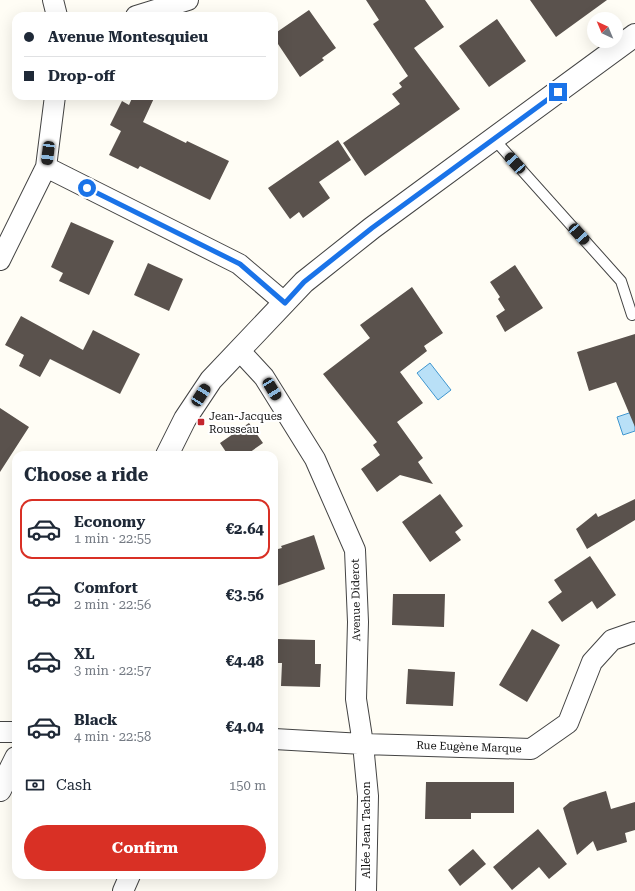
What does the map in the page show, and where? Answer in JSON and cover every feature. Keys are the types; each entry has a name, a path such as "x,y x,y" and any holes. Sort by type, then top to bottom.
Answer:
{"street":[{"path":"53,0 56,12"},
{"path":"149,12 188,0"},
{"path":"169,451 185,419 211,380 304,282 372,228 635,35"},
{"path":"0,260 46,167 54,100"},
{"path":"46,167 240,264 285,303"},
{"name":"Avenue Diderot","path":"239,350 264,377 315,459 355,550 358,622 356,699 363,744"},
{"name":"Rue Eugène Marque","path":"363,744 531,749 568,723 592,662 612,640 635,632"},
{"path":"0,732 12,732"},
{"path":"278,739 363,744"},
{"name":"Allée Jean Tachon","path":"363,744 368,796 366,891"},
{"path":"0,790 12,766"},
{"path":"123,891 128,879"}],"lane":[{"path":"494,139 621,281 632,316"}],"water":[{"path":"430,363 451,390 438,400 417,373"},
{"path":"635,411 635,431 623,435 617,417"}],"building":[{"path":"366,0 425,0 444,27 414,48 460,109 365,176 343,143 400,104 392,94 402,87 399,83 408,76 373,24 379,20"},
{"path":"530,0 607,0 590,12 587,12 587,15 556,37"},
{"path":"309,10 336,48 322,58 324,60 300,77 278,44 278,31"},
{"path":"497,19 526,61 489,87 459,46"},
{"path":"131,100 153,100 143,122 186,143 187,141 229,161 210,200 140,166 138,169 109,155 121,131 110,125 122,101 129,105"},
{"path":"338,140 351,160 319,182 330,198 303,218 299,212 290,219 268,188"},
{"path":"71,222 114,241 89,295 59,281 63,273 51,267"},
{"path":"148,263 183,279 169,311 134,295"},
{"path":"515,265 543,308 505,332 496,316 505,310 498,299 500,297 490,282"},
{"path":"412,287 443,333 424,346 427,351 400,372 423,403 397,422 423,458 418,462 433,484 400,475 377,492 361,469 380,455 373,445 377,442 323,374 370,338 360,325"},
{"path":"21,316 83,350 93,330 140,354 120,394 50,359 40,377 19,366 24,355 5,345"},
{"path":"635,334 635,427 616,382 589,391 577,352"},
{"path":"0,408 29,427 14,451 12,451 0,472"},
{"path":"249,423 263,443 252,451 225,451 220,443"},
{"path":"440,494 463,526 455,532 461,540 430,562 402,522"},
{"path":"635,499 635,520 587,549 576,529 596,513 598,517"},
{"path":"314,535 325,569 278,586 278,549 282,548 281,546"},
{"path":"590,556 616,595 597,609 592,601 562,622 548,602 562,592 554,580"},
{"path":"393,594 445,594 444,627 392,625"},
{"path":"532,629 560,645 527,702 499,685"},
{"path":"278,639 315,640 315,664 321,664 320,687 281,686 282,663 278,663"},
{"path":"408,669 455,672 453,706 406,704"},
{"path":"426,782 514,782 514,813 471,813 471,819 425,819"},
{"path":"606,791 611,809 635,802 635,830 625,833 627,842 597,851 593,841 577,855 563,808 570,802"},
{"path":"538,829 567,864 549,879 539,867 512,890 493,867"},
{"path":"473,849 486,864 460,886 448,870"}],"place":[{"name":"Jean-Jacques Rousseau","path":"201,422"}],"route":[{"path":"87,188 240,264 285,303 304,282 372,228 558,92"}]}
